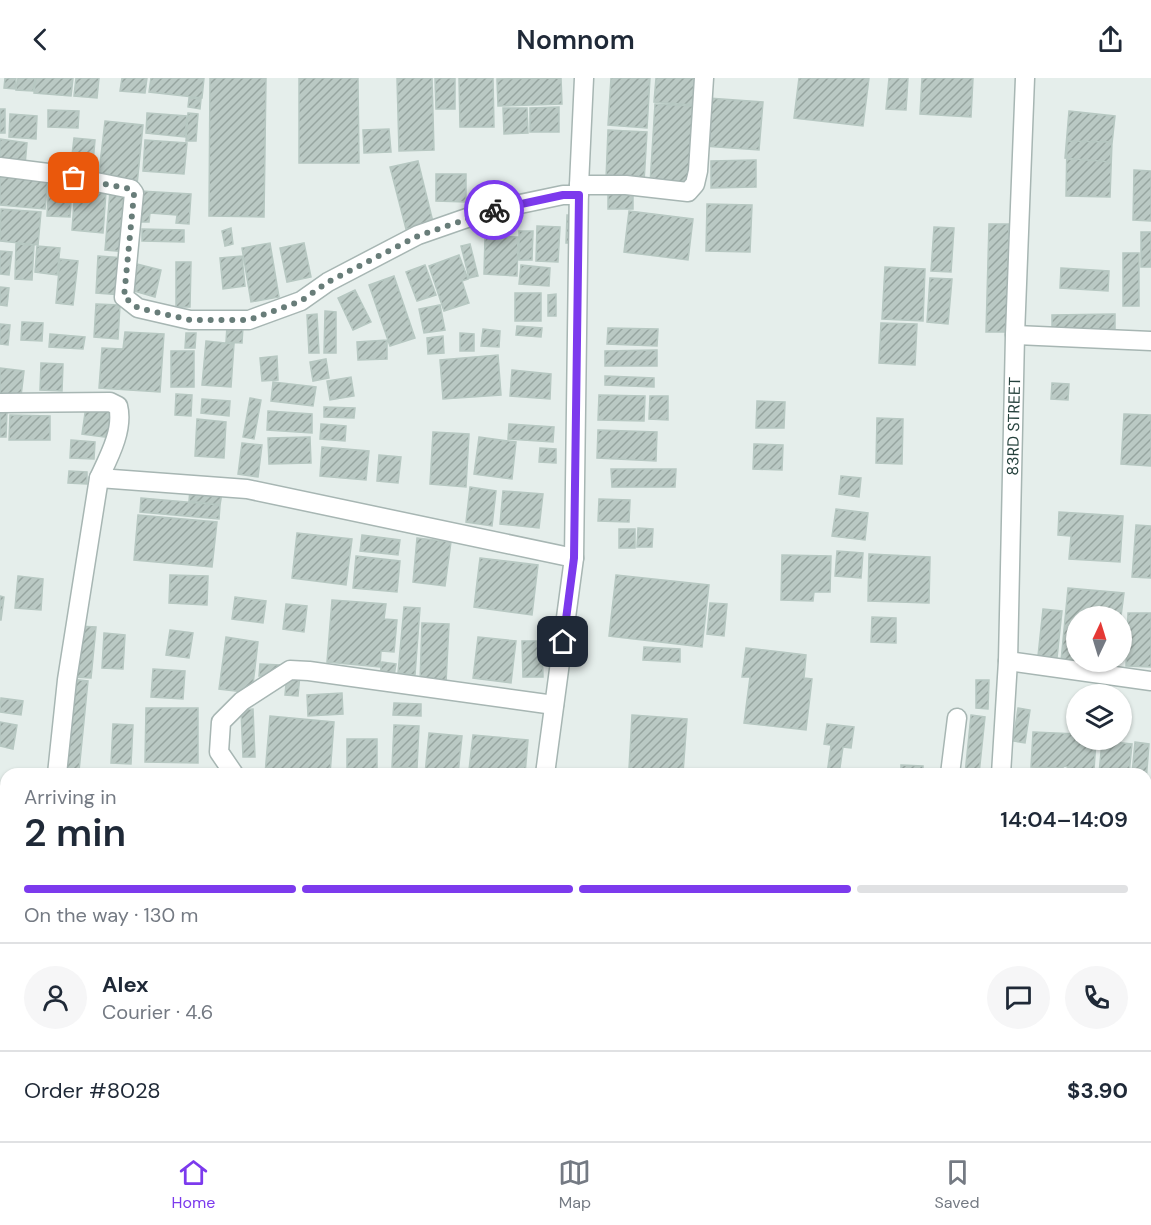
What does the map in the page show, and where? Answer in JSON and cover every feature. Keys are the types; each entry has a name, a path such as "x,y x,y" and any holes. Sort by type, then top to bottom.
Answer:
{"street":[{"path":"546,768 574,558 579,190 584,78"},
{"path":"0,166 56,174 131,189 134,194 124,297 138,308 190,320 249,320 301,301 328,282 418,236 487,211 579,190 626,184 688,192 695,184 698,171 704,78"},
{"name":"83RD STREET","path":"1001,768 1008,661 1015,334 1025,78"},
{"path":"1015,334 1151,341"},
{"path":"0,403 110,402 118,406 120,416 111,452 99,478 67,680 58,768"},
{"path":"99,478 247,489 574,558"},
{"path":"1008,661 1151,681"},
{"path":"230,768 219,752 221,722 242,701 290,670 554,705"},
{"path":"951,768 957,718"}],"building":[{"path":"5,78 16,78 15,89 4,88"},
{"path":"18,78 35,78 33,91 16,90"},
{"path":"36,78 73,78 71,96 34,93"},
{"path":"76,78 99,78 97,98 74,96"},
{"path":"122,78 147,78 145,93 120,91"},
{"path":"151,78 204,78 202,98 149,92"},
{"path":"210,78 266,78 264,217 209,216"},
{"path":"299,78 358,78 359,163 299,163"},
{"path":"397,78 432,78 434,150 399,151"},
{"path":"435,78 455,78 455,109 436,109"},
{"path":"459,78 493,78 494,127 460,127"},
{"path":"561,78 562,104 498,106 497,79"},
{"path":"611,78 650,78 647,128 608,125"},
{"path":"656,78 696,78 694,105 654,102"},
{"path":"799,78 869,78 863,126 794,118"},
{"path":"889,78 908,78 906,110 886,109"},
{"path":"922,78 973,78 971,117 920,114"},
{"path":"189,98 201,99 200,109 188,107"},
{"path":"708,98 763,102 759,150 704,146"},
{"path":"655,104 694,106 689,186 650,184"},
{"path":"559,107 559,132 530,132 530,108"},
{"path":"503,108 527,108 528,133 504,134"},
{"path":"0,109 5,109 5,133 0,133"},
{"path":"48,110 79,111 78,128 48,127"},
{"path":"1069,111 1115,116 1110,162 1065,158"},
{"path":"147,113 187,116 185,137 146,133"},
{"path":"188,113 198,114 196,141 186,141"},
{"path":"10,114 37,116 36,139 9,137"},
{"path":"105,121 143,125 137,185 98,181"},
{"path":"389,129 391,152 364,153 363,130"},
{"path":"608,130 647,132 644,182 606,179"},
{"path":"74,138 95,140 92,174 70,172"},
{"path":"0,139 27,143 25,165 0,162"},
{"path":"145,140 187,143 184,174 143,171"},
{"path":"1067,141 1112,142 1110,197 1066,196"},
{"path":"756,160 756,187 711,188 711,161"},
{"path":"418,161 433,222 406,229 390,167"},
{"path":"1134,170 1151,171 1151,221 1133,220"},
{"path":"0,174 48,178 45,209 0,205"},
{"path":"436,174 466,174 466,202 436,201"},
{"path":"49,180 72,182 70,217 47,216"},
{"path":"75,189 106,192 103,233 72,230"},
{"path":"110,191 132,193 127,252 105,250"},
{"path":"140,191 191,194 189,224 176,223 177,215 150,213 149,222 139,222"},
{"path":"608,193 633,194 633,209 608,209"},
{"path":"707,204 752,205 750,252 706,251"},
{"path":"1,209 41,212 38,245 0,241"},
{"path":"629,211 693,219 688,260 624,252"},
{"path":"567,215 574,216 574,243 566,243"},
{"path":"989,224 1009,224 1006,332 986,332"},
{"path":"537,226 560,227 558,262 536,261"},
{"path":"934,227 954,228 951,272 931,271"},
{"path":"231,228 233,244 225,246 222,231"},
{"path":"142,229 184,230 184,242 142,241"},
{"path":"519,231 533,231 532,260 519,260"},
{"path":"1141,232 1151,232 1151,267 1141,267"},
{"path":"485,236 518,237 517,276 484,274"},
{"path":"270,243 279,297 251,302 242,248"},
{"path":"304,243 311,277 287,282 280,248"},
{"path":"16,244 34,245 32,280 15,279"},
{"path":"470,244 478,276 469,278 461,246"},
{"path":"37,246 60,248 57,275 35,272"},
{"path":"0,251 12,252 9,275 0,274"},
{"path":"1123,253 1139,253 1139,306 1123,306"},
{"path":"459,255 468,279 462,281 469,303 444,311 429,266"},
{"path":"98,256 125,258 122,295 96,293"},
{"path":"242,256 245,286 223,289 220,258"},
{"path":"60,259 78,261 73,305 56,303"},
{"path":"176,262 191,262 190,307 176,307"},
{"path":"133,263 161,270 155,297 127,289"},
{"path":"425,265 436,295 417,301 406,272"},
{"path":"521,265 550,268 549,286 519,284"},
{"path":"885,267 925,269 923,321 882,319"},
{"path":"1061,268 1109,271 1108,291 1060,288"},
{"path":"394,276 415,338 390,346 369,285"},
{"path":"930,278 952,279 948,324 927,322"},
{"path":"0,287 9,288 7,306 0,305"},
{"path":"355,290 371,322 353,330 338,298"},
{"path":"515,293 541,293 541,321 515,321"},
{"path":"556,294 556,316 548,316 548,295"},
{"path":"96,304 120,305 118,339 94,337"},
{"path":"440,305 445,330 424,333 419,309"},
{"path":"325,311 336,312 336,353 324,353"},
{"path":"317,314 319,353 309,353 307,315"},
{"path":"1115,314 1115,331 1052,331 1052,315"},
{"path":"22,322 43,323 42,341 21,340"},
{"path":"881,323 917,324 915,365 879,363"},
{"path":"0,324 10,325 8,345 0,344"},
{"path":"227,326 243,326 242,343 226,342"},
{"path":"517,326 542,328 541,337 516,335"},
{"path":"608,328 658,329 657,346 607,344"},
{"path":"483,329 500,331 499,347 481,346"},
{"path":"125,332 164,334 160,392 99,388 102,348 123,349"},
{"path":"186,333 196,333 195,348 185,348"},
{"path":"460,333 474,334 474,351 460,351"},
{"path":"50,334 85,337 83,349 49,347"},
{"path":"443,336 444,353 428,354 427,338"},
{"path":"387,340 387,359 358,360 357,342"},
{"path":"206,341 234,344 231,387 202,385"},
{"path":"657,350 657,366 605,366 605,351"},
{"path":"171,351 194,351 194,387 171,387"},
{"path":"498,355 501,395 443,399 440,360"},
{"path":"277,356 278,380 262,381 260,358"},
{"path":"326,359 329,378 313,381 310,362"},
{"path":"41,363 63,364 62,391 40,390"},
{"path":"0,368 24,371 21,396 0,394"},
{"path":"512,370 551,374 550,399 510,396"},
{"path":"605,376 654,378 654,387 605,385"},
{"path":"351,377 354,396 330,400 327,381"},
{"path":"273,382 316,387 313,406 271,401"},
{"path":"1052,383 1069,384 1068,400 1051,399"},
{"path":"176,394 192,395 191,416 175,415"},
{"path":"599,395 645,396 644,421 598,420"},
{"path":"650,396 668,396 668,420 649,419"},
{"path":"250,398 261,400 254,439 243,437"},
{"path":"202,399 230,401 229,416 201,413"},
{"path":"757,401 785,402 784,428 756,428"},
{"path":"86,406 116,410 112,438 82,434"},
{"path":"324,407 355,408 354,418 324,417"},
{"path":"0,411 7,411 6,437 0,437"},
{"path":"268,411 312,414 312,433 267,430"},
{"path":"1124,414 1151,415 1151,466 1121,464"},
{"path":"10,415 50,416 50,440 9,440"},
{"path":"877,418 903,419 902,464 876,463"},
{"path":"197,419 226,422 224,458 195,456"},
{"path":"321,424 346,426 345,441 320,439"},
{"path":"509,424 554,427 553,442 508,439"},
{"path":"598,430 657,432 656,461 597,458"},
{"path":"433,432 469,434 466,487 430,484"},
{"path":"310,437 311,463 269,464 268,438"},
{"path":"479,437 516,442 512,479 474,474"},
{"path":"71,440 95,442 94,459 70,458"},
{"path":"242,443 262,445 258,477 238,474"},
{"path":"754,444 783,445 782,470 753,469"},
{"path":"322,447 369,451 366,480 320,476"},
{"path":"540,448 556,449 556,463 539,462"},
{"path":"379,455 401,457 398,483 377,481"},
{"path":"611,469 676,469 675,487 612,487"},
{"path":"69,471 87,472 87,484 68,483"},
{"path":"841,476 861,478 859,497 839,494"},
{"path":"470,487 496,491 492,526 466,522"},
{"path":"190,489 222,493 220,505 189,501"},
{"path":"503,491 543,494 539,528 500,524"},
{"path":"141,498 220,505 219,519 140,512"},
{"path":"599,499 630,500 629,522 598,521"},
{"path":"836,509 868,513 865,540 832,536"},
{"path":"1059,512 1123,516 1120,562 1069,559 1071,536 1058,535"},
{"path":"138,515 217,522 212,567 134,560"},
{"path":"1136,525 1151,526 1151,578 1132,577"},
{"path":"638,528 653,529 652,547 637,547"},
{"path":"619,529 635,529 635,548 619,548"},
{"path":"297,533 352,539 346,585 292,578"},
{"path":"362,535 400,540 398,555 360,551"},
{"path":"417,538 451,542 445,586 413,582"},
{"path":"837,551 863,553 861,578 835,576"},
{"path":"869,554 930,557 929,603 868,601"},
{"path":"782,555 831,556 830,592 814,592 813,601 781,600"},
{"path":"356,556 400,561 397,592 353,588"},
{"path":"480,558 538,565 532,615 474,607"},
{"path":"170,575 208,576 207,605 169,603"},
{"path":"616,575 709,585 702,647 609,636"},
{"path":"18,576 43,579 41,610 15,608"},
{"path":"1068,588 1124,593 1122,606 1066,606"},
{"path":"0,596 4,597 1,620 0,620"},
{"path":"235,597 266,601 263,623 232,619"},
{"path":"332,600 386,604 384,619 397,620 394,652 381,651 380,667 327,662"},
{"path":"710,603 727,604 724,636 707,634"},
{"path":"286,604 307,606 304,632 283,629"},
{"path":"404,607 420,608 415,675 398,673"},
{"path":"1043,609 1062,611 1057,658 1038,656"},
{"path":"1066,609 1066,662 1061,661"},
{"path":"1132,613 1151,613 1151,667 1132,666"},
{"path":"872,617 896,618 896,643 871,642"},
{"path":"422,623 449,624 446,683 420,682"},
{"path":"77,626 96,627 91,678 72,677"},
{"path":"170,630 193,633 189,658 166,655"},
{"path":"104,633 125,635 123,669 102,668"},
{"path":"226,637 258,642 252,693 219,689"},
{"path":"478,637 516,641 511,683 473,678"},
{"path":"522,641 542,641 543,677 523,677"},
{"path":"644,647 680,649 680,662 643,660"},
{"path":"746,648 806,655 804,678 812,679 806,730 744,723 750,677 742,677"},
{"path":"382,662 396,664 393,682 379,680"},
{"path":"260,664 280,665 279,676 259,676"},
{"path":"153,669 185,671 183,699 151,697"},
{"path":"287,673 300,674 298,696 285,695"},
{"path":"70,679 88,681 79,768 61,768"},
{"path":"976,680 989,680 988,709 976,708"},
{"path":"342,693 343,714 308,716 307,695"},
{"path":"1,698 23,701 21,715 0,712"},
{"path":"394,703 421,704 421,716 393,715"},
{"path":"146,708 198,708 198,763 145,762"},
{"path":"1018,708 1030,710 1025,743 1013,741"},
{"path":"253,709 255,757 243,757 241,710"},
{"path":"632,715 687,719 683,768 629,768"},
{"path":"971,715 985,717 980,768 966,768"},
{"path":"270,716 334,722 330,768 266,768"},
{"path":"0,722 17,725 13,749 0,746"},
{"path":"113,724 133,725 131,764 111,763"},
{"path":"827,724 854,727 851,748 843,747 840,768 828,768 831,745 824,744"},
{"path":"394,725 419,726 417,768 392,767"},
{"path":"1033,732 1066,734 1066,750 1095,750 1094,768 1065,766 1062,768 1031,767"},
{"path":"429,733 462,736 459,768 426,768"},
{"path":"473,735 528,740 526,768 469,768"},
{"path":"347,739 377,739 377,768 347,768"},
{"path":"1135,742 1149,744 1147,768 1133,768"},
{"path":"1101,750 1131,750 1130,768 1100,768"},
{"path":"901,765 923,766 923,768 901,768"}],"way so far":[{"path":"74,178 131,189 134,194 124,297 138,308 190,320 249,320 301,301 328,282 418,236 494,210"}],"route":[{"path":"494,210 563,195 579,195 574,558 563,642"}]}
